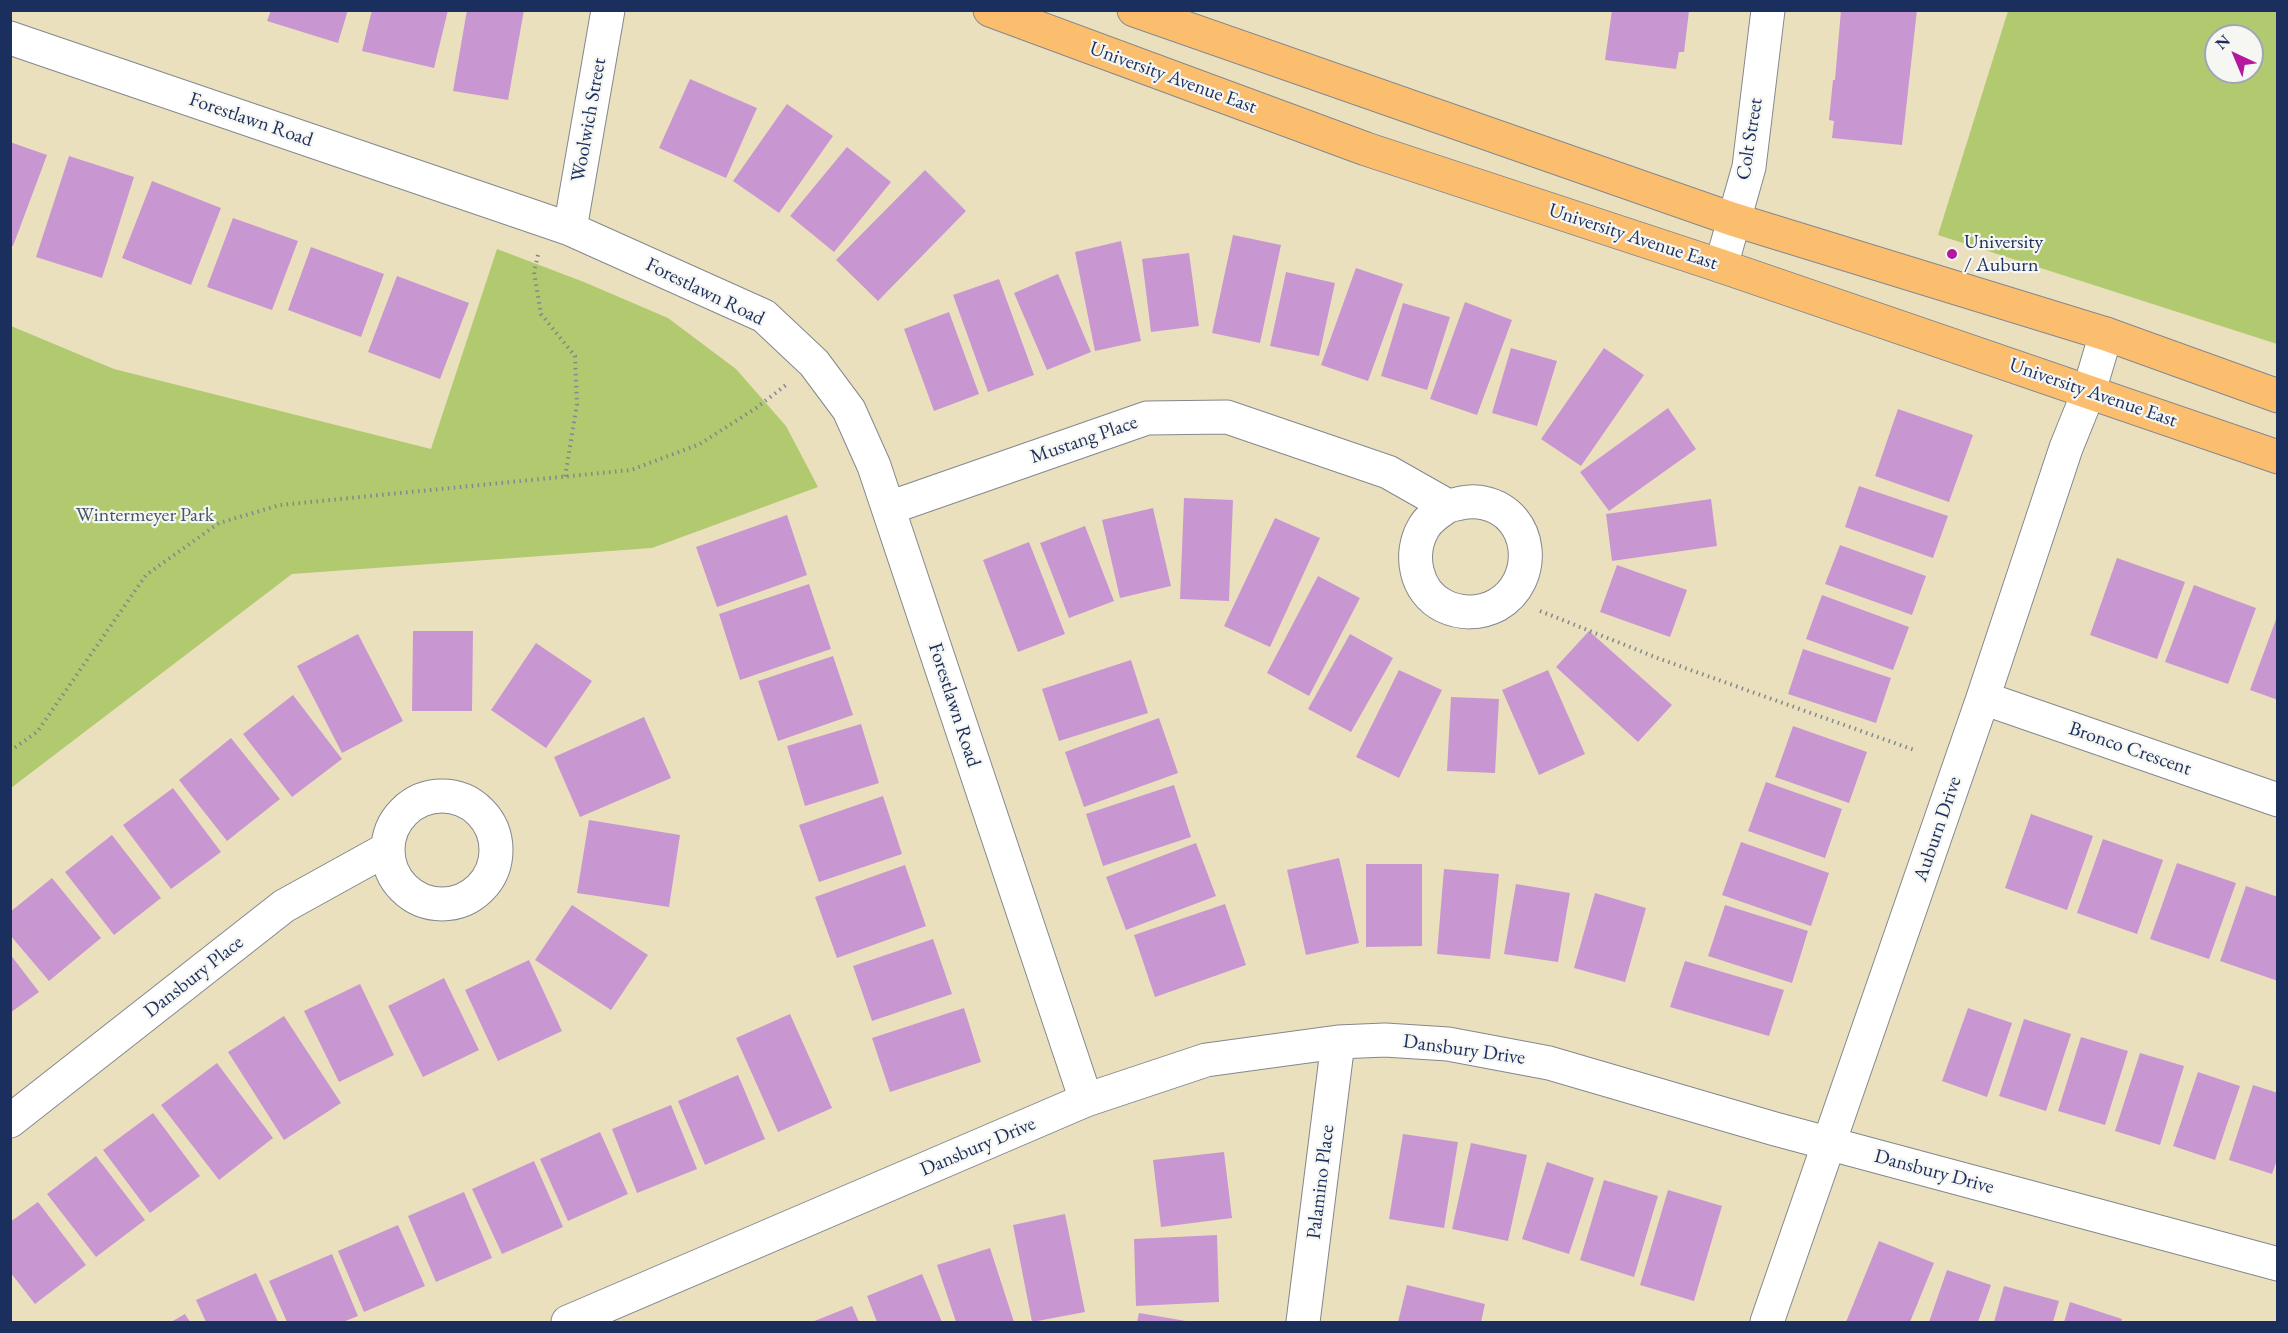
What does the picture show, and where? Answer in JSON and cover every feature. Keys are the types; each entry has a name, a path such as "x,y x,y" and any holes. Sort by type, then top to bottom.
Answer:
{"main road":[{"name":"University Avenue East","path":"990,10 1366,149 1721,266 2277,457"},
{"path":"1134,10 1732,219 2106,334 2277,396"}],"street":[{"name":"Woolwich Street","path":"570,229 608,10"},
{"name":"Colt Street","path":"1721,266 1732,219 1749,167 1768,10"},
{"name":"Forestlawn Road","path":"10,38 570,229 764,316 814,363 849,410 874,466 1086,1100"},
{"name":"Auburn Drive","path":"1767,1323 1983,698 2066,448 2089,392 2106,334"},
{"name":"Mustang Place","path":"889,508 1147,418 1227,417 1388,472 1448,506"},
{"path":"1464,502 1483,502 1498,508 1513,520 1523,537 1526,564 1521,582 1509,598 1487,610 1459,612 1435,600 1419,579 1415,560 1416,544 1424,526 1448,506 1464,502"},
{"name":"Bronco Crescent","path":"1983,698 2277,800"},
{"name":"Dansbury Place","path":"10,1121 284,906 387,849"},
{"name":"Dansbury Drive","path":"568,1323 1086,1100 1206,1060 1338,1042 1385,1040 1448,1044 1549,1063 1829,1144 2277,1264"},
{"name":"Palamino Place","path":"1303,1323 1338,1042"}],"path":[{"path":"539,248 534,272 541,314 575,356 577,404 565,477"},
{"path":"10,751 37,732 146,575 219,523 280,505 631,470 700,444 756,408 814,363"},
{"path":"1509,598 1660,658 1914,750"}],"green space":[{"path":"2008,11 2277,11 2277,344 1938,235"},
{"name":"Wintermeyer Park","path":"497,249 584,282 668,318 736,369 786,426 818,487 652,548 292,574 11,788 11,326 114,369 431,449"}],"building":[{"path":"271,10 348,10 338,43 267,21"},
{"path":"372,10 448,10 434,68 362,51"},
{"path":"467,10 524,10 508,100 453,91"},
{"path":"1612,10 1689,11 1684,52 1679,52 1676,69 1605,60"},
{"path":"1841,10 1917,10 1902,145 1832,138 1834,121 1829,120"},
{"path":"690,79 757,108 726,178 659,148"},
{"path":"787,104 833,136 779,213 733,181"},
{"path":"10,142 47,155 13,246 10,245"},
{"path":"847,147 891,182 834,252 790,216"},
{"path":"69,156 134,177 102,278 36,257"},
{"path":"925,170 966,211 878,301 836,260"},
{"path":"152,181 221,208 191,285 122,258"},
{"path":"233,218 298,241 272,310 207,287"},
{"path":"1233,235 1281,245 1260,343 1212,333"},
{"path":"1121,241 1141,341 1095,351 1075,252"},
{"path":"311,247 384,274 361,337 288,310"},
{"path":"1189,253 1199,326 1151,332 1142,259"},
{"path":"1356,268 1403,284 1368,381 1321,365"},
{"path":"1286,272 1335,283 1319,356 1270,346"},
{"path":"1058,274 1091,352 1047,370 1014,293"},
{"path":"397,276 469,303 440,379 368,352"},
{"path":"999,279 1034,375 988,392 953,295"},
{"path":"1465,302 1512,320 1477,415 1430,399"},
{"path":"1403,303 1450,317 1427,390 1381,376"},
{"path":"949,312 979,394 934,411 904,329"},
{"path":"1511,348 1557,361 1537,426 1492,413"},
{"path":"1604,348 1644,375 1581,466 1541,439"},
{"path":"1668,408 1696,449 1609,511 1580,472"},
{"path":"1898,409 1973,435 1949,502 1875,476"},
{"path":"1859,486 1948,516 1933,558 1845,527"},
{"path":"1184,498 1233,500 1229,601 1180,599"},
{"path":"1711,499 1717,546 1612,561 1606,514"},
{"path":"1153,508 1171,586 1120,598 1102,520"},
{"path":"787,515 807,575 717,607 696,547"},
{"path":"1275,518 1320,538 1270,647 1224,626"},
{"path":"1085,526 1114,601 1069,618 1040,543"},
{"path":"1029,542 1065,634 1018,652 983,560"},
{"path":"1840,545 1926,576 1912,615 1825,584"},
{"path":"2117,558 2185,582 2157,659 2090,635"},
{"path":"1617,565 1687,590 1670,637 1600,612"},
{"path":"1318,576 1360,598 1309,696 1267,673"},
{"path":"809,584 831,649 740,680 719,614"},
{"path":"2194,585 2256,608 2228,684 2165,662"},
{"path":"1822,595 1909,627 1893,670 1806,639"},
{"path":"2278,614 2278,700 2250,690"},
{"path":"413,631 473,631 472,711 412,711"},
{"path":"1589,631 1672,705 1638,742 1556,667"},
{"path":"358,634 403,721 342,753 297,666"},
{"path":"1350,634 1393,658 1351,732 1308,709"},
{"path":"536,643 592,681 546,748 491,710"},
{"path":"1803,649 1891,678 1876,723 1788,694"},
{"path":"833,656 853,715 778,741 758,681"},
{"path":"1131,660 1148,713 1059,741 1042,689"},
{"path":"1399,670 1442,690 1399,778 1356,757"},
{"path":"1548,670 1585,754 1539,775 1502,690"},
{"path":"293,695 342,759 292,797 243,734"},
{"path":"1451,697 1499,699 1495,773 1447,771"},
{"path":"644,717 671,778 580,817 554,757"},
{"path":"1159,718 1178,773 1084,807 1065,752"},
{"path":"861,724 879,783 805,806 787,746"},
{"path":"1793,726 1867,752 1849,803 1775,777"},
{"path":"231,738 280,799 227,841 179,780"},
{"path":"1766,782 1842,809 1825,858 1748,831"},
{"path":"1174,785 1191,837 1103,866 1086,814"},
{"path":"173,788 221,852 171,889 123,825"},
{"path":"883,796 902,854 819,882 799,825"},
{"path":"2031,814 2093,836 2067,910 2005,888"},
{"path":"589,820 680,835 669,907 577,893"},
{"path":"112,835 161,898 114,935 65,872"},
{"path":"2103,839 2163,860 2137,934 2077,913"},
{"path":"1741,842 1829,873 1811,926 1722,895"},
{"path":"1196,843 1216,896 1126,930 1106,877"},
{"path":"1339,858 1359,943 1306,955 1287,870"},
{"path":"2177,863 2236,883 2209,959 2150,939"},
{"path":"1366,864 1422,864 1422,946 1366,947"},
{"path":"905,865 926,926 837,958 815,897"},
{"path":"1444,869 1499,874 1490,959 1437,954"},
{"path":"52,878 101,938 49,981 10,935 10,912"},
{"path":"1516,884 1570,893 1558,962 1504,954"},
{"path":"2246,886 2278,897 2278,981 2220,961"},
{"path":"1595,893 1646,908 1625,982 1574,968"},
{"path":"1225,904 1246,965 1155,997 1134,935"},
{"path":"572,905 648,955 611,1010 535,960"},
{"path":"1725,905 1808,931 1792,983 1708,956"},
{"path":"933,939 952,994 872,1021 853,966"},
{"path":"10,954 39,992 10,1013"},
{"path":"529,960 562,1031 498,1061 465,990"},
{"path":"1685,961 1784,990 1769,1036 1670,1007"},
{"path":"444,978 479,1050 423,1077 388,1006"},
{"path":"360,984 394,1055 339,1082 304,1011"},
{"path":"964,1008 981,1062 890,1092 872,1038"},
{"path":"1968,1008 2012,1023 1987,1097 1942,1081"},
{"path":"790,1014 832,1108 778,1132 736,1038"},
{"path":"284,1016 341,1103 284,1140 228,1052"},
{"path":"2024,1019 2071,1034 2046,1111 1999,1096"},
{"path":"2081,1037 2128,1051 2105,1125 2058,1111"},
{"path":"2140,1053 2184,1066 2160,1145 2115,1131"},
{"path":"217,1063 273,1138 219,1180 161,1105"},
{"path":"2198,1072 2240,1086 2215,1160 2173,1146"},
{"path":"738,1075 765,1139 705,1165 678,1101"},
{"path":"2253,1085 2278,1093 2278,1157 2272,1174 2229,1160"},
{"path":"671,1105 697,1169 637,1193 612,1129"},
{"path":"153,1113 200,1176 150,1213 103,1150"},
{"path":"600,1132 628,1194 568,1221 540,1159"},
{"path":"1403,1134 1458,1142 1444,1228 1389,1219"},
{"path":"1471,1143 1527,1155 1508,1241 1452,1229"},
{"path":"1224,1152 1232,1218 1161,1227 1153,1160"},
{"path":"96,1156 145,1220 96,1257 47,1194"},
{"path":"534,1161 563,1227 502,1254 472,1189"},
{"path":"1547,1162 1594,1178 1569,1254 1522,1239"},
{"path":"1604,1180 1658,1196 1634,1277 1580,1260"},
{"path":"1668,1190 1722,1206 1694,1301 1640,1285"},
{"path":"464,1192 492,1258 436,1282 408,1216"},
{"path":"38,1202 86,1265 35,1304 10,1272 10,1222"},
{"path":"1065,1214 1085,1312 1032,1322 1013,1225"},
{"path":"398,1225 425,1286 364,1312 338,1251"},
{"path":"1217,1235 1219,1302 1136,1306 1134,1239"},
{"path":"1879,1241 1934,1263 1910,1322 1846,1322"},
{"path":"990,1248 1014,1322 956,1322 937,1265"},
{"path":"332,1254 358,1316 343,1322 287,1322 269,1281"},
{"path":"1947,1270 1991,1285 1978,1322 1929,1322"},
{"path":"256,1273 278,1322 206,1322 196,1300"},
{"path":"922,1274 942,1322 877,1322 867,1296"},
{"path":"1407,1285 1485,1304 1481,1322 1398,1322"},
{"path":"2004,1286 2059,1301 2053,1322 1994,1322"},
{"path":"2070,1302 2122,1319 2121,1322 2064,1322"},
{"path":"852,1306 859,1322 812,1322"},
{"path":"1139,1313 1186,1321 1186,1322 1137,1322"},
{"path":"185,1314 190,1322 171,1322"}],"place":[{"name":"University / Auburn","path":"1952,254"}]}
